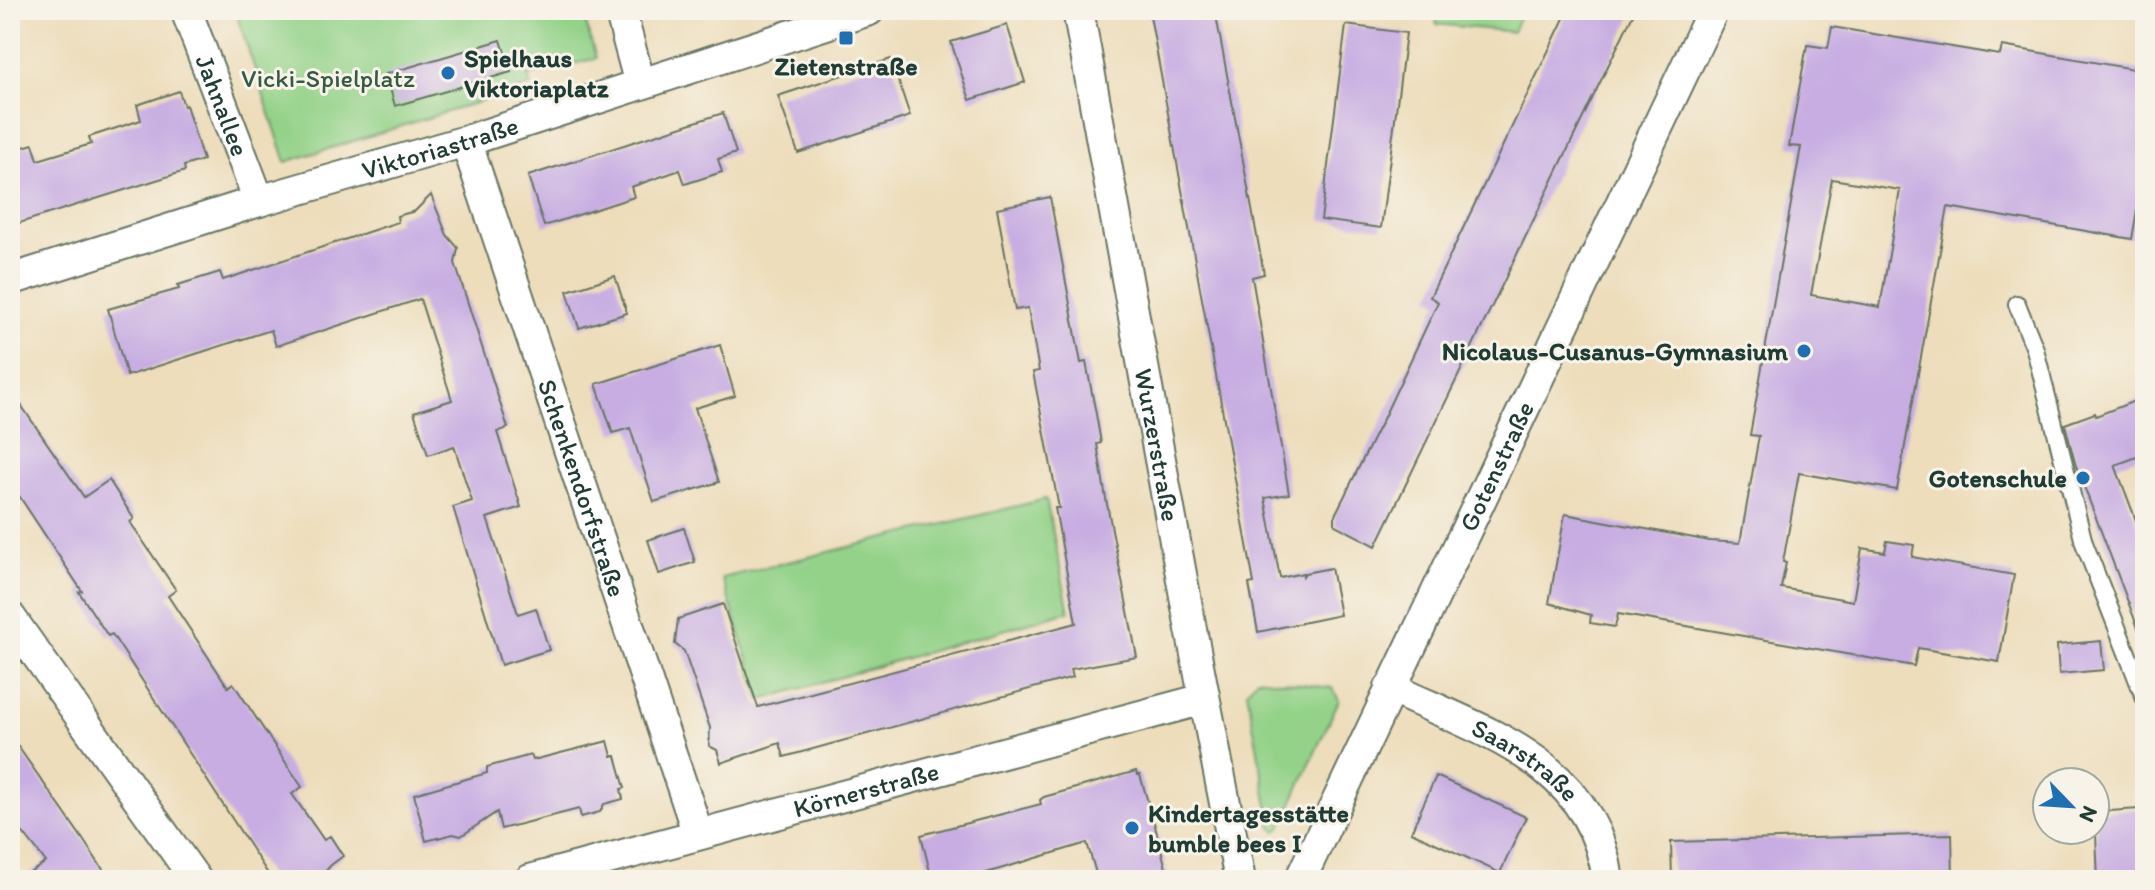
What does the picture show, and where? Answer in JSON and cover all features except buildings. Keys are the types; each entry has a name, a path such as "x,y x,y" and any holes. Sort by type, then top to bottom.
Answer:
{"street":[{"name":"Jahnallee","path":"186,10 259,201"},
{"path":"620,10 640,84"},
{"name":"Viktoriastraße","path":"10,280 259,201 466,141 869,10"},
{"name":"Wurzerstraße","path":"1078,10 1240,880"},
{"name":"Gotenstraße","path":"1300,880 1713,10"},
{"name":"Schenkendorfstraße","path":"466,141 698,834"},
{"path":"10,617 196,880"},
{"name":"Saarstraße","path":"1390,688 1505,741 1540,762 1568,791 1589,820 1597,836 1608,880"},
{"name":"Körnerstraße","path":"530,880 1204,699"}],"lane":[{"path":"2017,304 2035,349 2084,543 2145,699"}],"green space":[{"name":"Vicki-Spielplatz","path":"235,10 582,10 596,58 528,76 531,86 286,162"},
{"path":"1438,10 1522,10 1513,32 1436,24"},
{"path":"1046,499 1069,611 761,700 722,578"},
{"path":"1257,678 1332,688 1339,700 1281,827 1276,831 1272,828 1247,691"}],"place":[{"name":"Zietenstraße","path":"846,38"},
{"name":"Spielhaus Viktoriaplatz","path":"448,73"},
{"name":"Nicolaus-Cusanus-Gymnasium","path":"1804,351"},
{"name":"Gotenschule","path":"2083,478"},
{"name":"Kindertagesstätte bumble bees I","path":"1132,828"}]}
